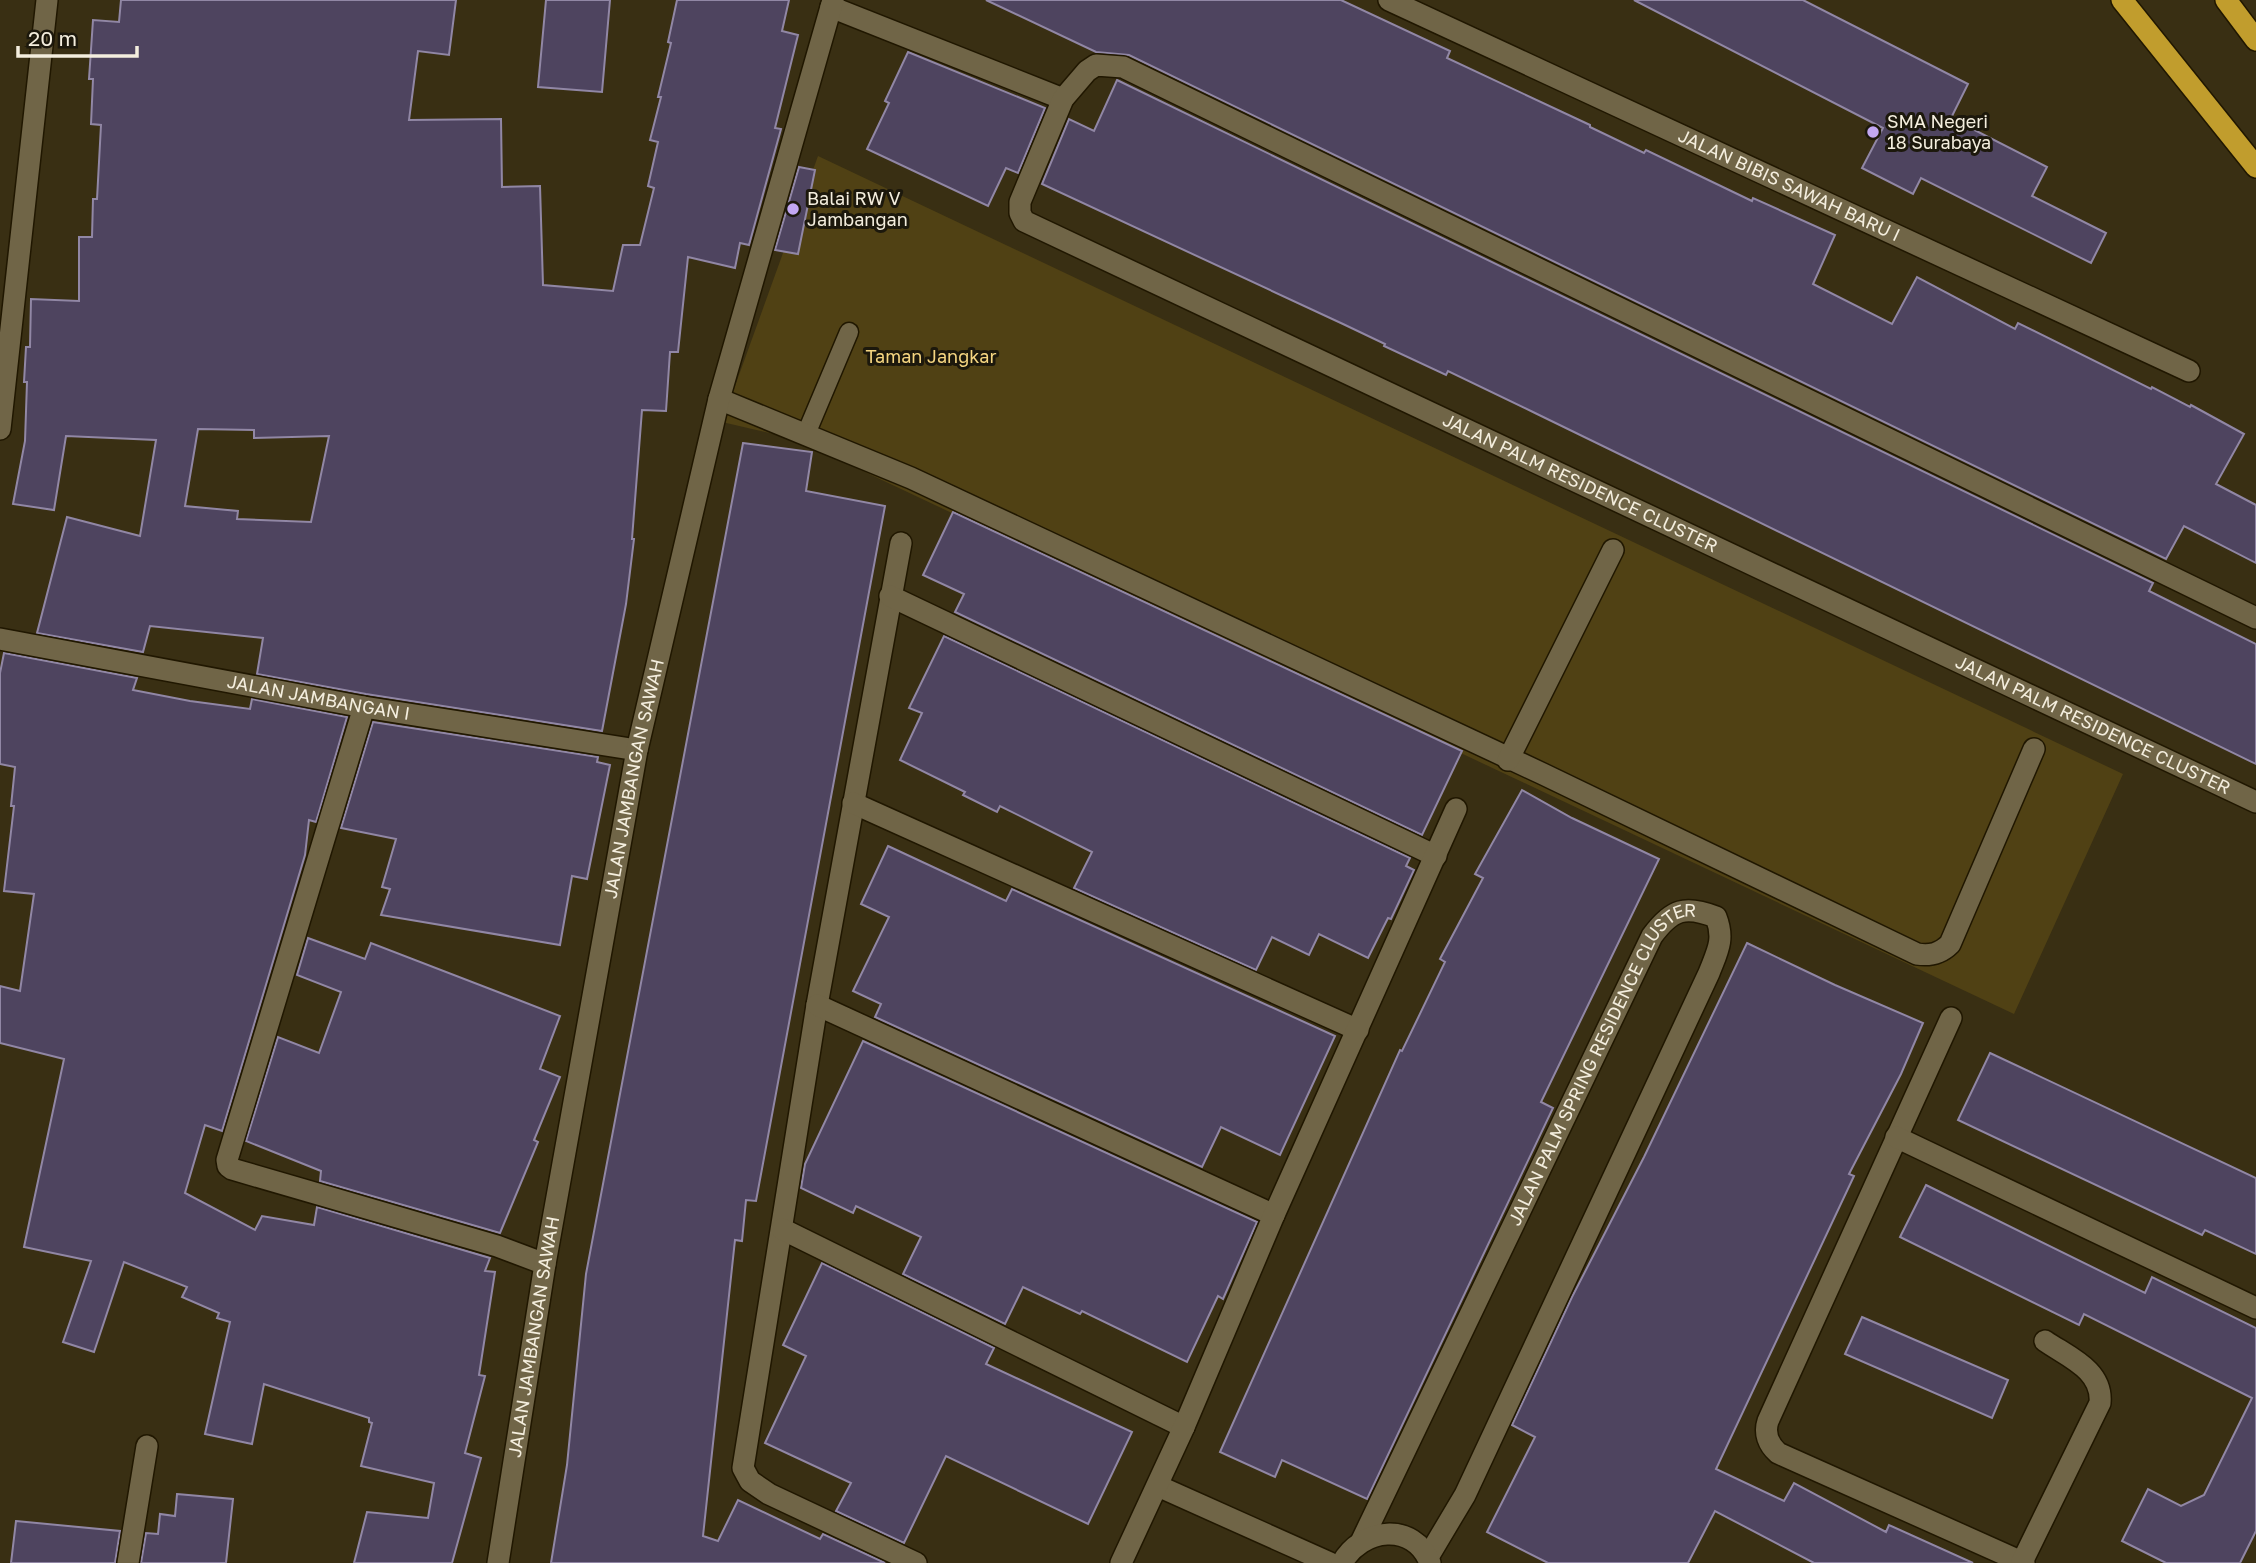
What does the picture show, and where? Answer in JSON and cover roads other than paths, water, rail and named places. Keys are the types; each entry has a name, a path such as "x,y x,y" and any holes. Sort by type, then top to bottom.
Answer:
{"highway":[{"path":"2122,0 2256,167"},
{"path":"2226,0 2256,40"}],"street":[{"path":"0,429 47,0"},
{"name":"JALAN BIBIS SAWAH BARU I","path":"1389,0 2189,371"},
{"path":"832,4 1063,99"},
{"name":"JALAN JAMBANGAN SAWAH","path":"498,1563 545,1264 637,750 719,399 832,4"},
{"name":"JALAN PALM RESIDENCE CLUSTER","path":"2256,618 1123,67 1096,65 1087,71 1063,99 1020,201 1020,213 1024,221 2256,802"},
{"path":"719,399 911,478 1917,954 1925,956 1938,953 1950,944 2034,748"},
{"path":"901,544 817,1005 743,1465 750,1481 769,1494 916,1563"},
{"path":"1508,760 1613,550"},
{"path":"890,596 1436,856"},
{"name":"JALAN JAMBANGAN I","path":"0,639 364,707 637,750"},
{"path":"364,707 227,1160 228,1166 497,1246 545,1264"},
{"path":"853,803 1358,1030"},
{"path":"1121,1563 1158,1486 1274,1215 1456,809"},
{"name":"JALAN PALM SPRING RESIDENCE CLUSTER","path":"1363,1540 1652,936 1663,922 1681,912 1695,909 1716,917 1721,940 1709,973 1465,1495 1429,1560"},
{"path":"817,1005 1274,1215"},
{"path":"1951,1018 1768,1420 1768,1440 1778,1453 2023,1562 2100,1403 2100,1387 2093,1374 2045,1341"},
{"path":"1896,1137 2256,1308"},
{"path":"782,1229 1184,1427"},
{"path":"128,1563 147,1446"},
{"path":"1158,1486 1330,1563"},
{"path":"1342,1563 1348,1552 1363,1540 1380,1534 1399,1535 1415,1543 1429,1560"}],"lane":[{"path":"806,434 849,332"}],"place":[{"name":"SMA Negeri 18 Surabaya","path":"1873,132"},
{"name":"Balai RW V Jambangan","path":"793,209"}],"park label":[{"name":"Taman Jangkar","path":"931,357"}]}
